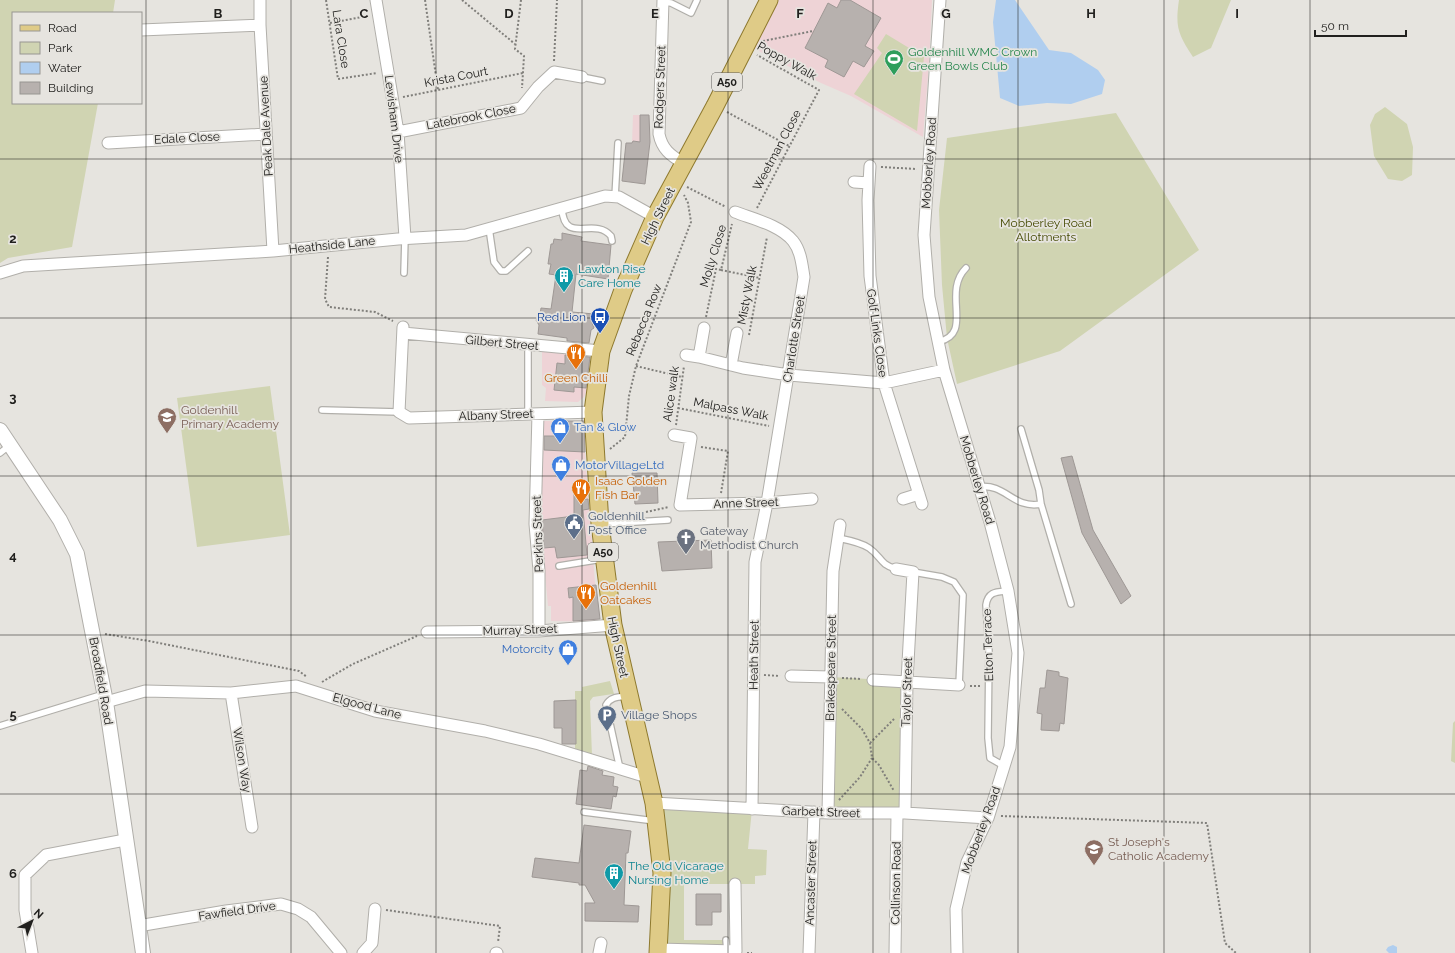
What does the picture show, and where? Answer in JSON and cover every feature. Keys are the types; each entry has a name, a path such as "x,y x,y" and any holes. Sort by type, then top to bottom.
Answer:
{"main road":[{"name":"A50","path":"683,163 716,106 769,0"},
{"name":"High Street","path":"658,951 662,873 654,803 613,625 600,524 593,412 601,351 623,290 655,217 676,180 683,163"}],"street":[{"name":"Peak Dale Avenue","path":"260,0 266,134 274,251"},
{"name":"Lewisham Drive","path":"376,0 398,132 405,238"},
{"name":"Mobberley Road","path":"940,0 924,234 929,297 944,370 980,487 1008,591 1018,653 1010,747 989,814 967,862 956,910 957,953"},
{"name":"Rodgers Street","path":"663,1 659,134 661,144 668,153 683,163"},
{"path":"142,30 260,25"},
{"path":"554,68 582,77"},
{"name":"Latebrook Close","path":"398,132 521,108 554,68"},
{"name":"Edale Close","path":"108,143 266,134"},
{"name":"Golf Links Close","path":"870,166 870,276 884,383 921,499 903,499"},
{"path":"854,182 869,183"},
{"name":"Heathside Lane","path":"0,273 23,266 274,251 405,238 466,235 605,196 619,197 655,217"},
{"name":"Charlotte Street","path":"735,212 779,230 793,241 801,258 804,277 767,503"},
{"path":"699,357 704,328"},
{"path":"399,412 403,330"},
{"name":"Gilbert Street","path":"403,330 528,345 601,351"},
{"path":"731,365 737,333"},
{"path":"686,355 731,365 789,375 884,383 944,370"},
{"name":"Albany Street","path":"399,412 409,418 593,412"},
{"name":"Perkins Street","path":"533,414 535,524 539,571 539,631"},
{"name":"Broadfield Road","path":"0,430 5,449 60,520 77,554 105,698 143,953"},
{"path":"674,435 691,438 690,445"},
{"name":"Anne Street","path":"690,445 680,505 719,504 732,508 812,499"},
{"name":"Heath Street","path":"752,809 755,562 767,503"},
{"name":"Brakespeare Street","path":"828,813 833,571 840,525"},
{"path":"896,569 913,572"},
{"name":"Taylor Street","path":"901,813 913,572"},
{"name":"Murray Street","path":"427,632 539,631 613,625"},
{"path":"791,676 830,677"},
{"path":"873,680 959,685"},
{"name":"Elgood Lane","path":"105,698 145,691 231,693 296,686 375,711 485,731 539,744 647,777"},
{"name":"Wilson Way","path":"231,693 252,827"},
{"name":"Garbett Street","path":"654,803 828,813 989,814"},
{"name":"Ancaster Street","path":"809,953 814,812"},
{"name":"Collinson Road","path":"895,953 901,813"},
{"path":"32,953 25,910 25,875 46,855 125,840"},
{"path":"658,951 726,946 736,951 734,884"},
{"name":"Fawfield Drive","path":"138,926 281,904 298,909 311,917 341,953"},
{"path":"363,953 372,943 374,909"}],"lane":[{"path":"663,1 671,3 691,13 697,0"},
{"path":"582,77 602,81"},
{"path":"615,197 618,142"},
{"path":"562,207 563,218 567,226 572,228 604,230 611,236 612,241"},
{"path":"489,228 494,262 501,271 506,271 528,251"},
{"path":"404,273 405,238"},
{"path":"938,342 947,340 955,331 957,320 955,290 959,275 966,268"},
{"path":"528,345 533,414"},
{"path":"322,410 399,412"},
{"path":"1021,428 1039,490 1041,504 1071,604"},
{"path":"980,487 990,485 1023,505 1031,506 1041,504"},
{"path":"600,524 668,520"},
{"path":"838,538 851,540 868,547 878,556 884,566 896,569"},
{"path":"559,566 604,558"},
{"path":"913,572 942,577 954,582 963,595 959,685"},
{"name":"Elton Terrace","path":"989,689 987,597 992,593 1008,591"},
{"path":"989,689 988,738 990,758 1004,766"},
{"path":"620,769 606,705 608,701 614,697 629,696"},
{"path":"0,726 105,698"},
{"path":"584,812 656,821"}],"path":[{"name":"Lara Close","path":"326,0 338,79 388,71"},
{"path":"425,0 438,90"},
{"path":"462,0 515,44"},
{"path":"521,0 515,44 515,49 524,56 521,108"},
{"path":"554,68 558,0"},
{"path":"330,23 378,14"},
{"path":"746,46 814,31"},
{"name":"Poppy Walk","path":"746,46 819,90"},
{"name":"Krista Court","path":"392,100 523,73"},
{"name":"Weetman Close","path":"752,218 819,90"},
{"path":"716,106 789,146"},
{"path":"870,166 928,170"},
{"path":"676,180 735,212"},
{"name":"Rebecca Row","path":"597,460 625,436 629,396 636,366 691,222 688,203 676,180"},
{"name":"Molly Close","path":"704,328 716,269 721,270 735,212"},
{"name":"Misty Walk","path":"749,338 769,226"},
{"path":"329,245 325,299 329,307 375,312 403,330"},
{"path":"721,270 760,278"},
{"name":"Alice walk","path":"674,435 686,355"},
{"path":"636,366 682,377"},
{"name":"Malpass Walk","path":"678,408 780,428"},
{"path":"690,445 728,451 719,504"},
{"path":"92,632 149,641 299,671 307,677 311,690 353,664 427,632"},
{"path":"754,675 791,676"},
{"path":"830,677 873,680"},
{"path":"959,685 989,689"},
{"path":"830,698 862,729 870,743 872,758 879,765 895,792"},
{"path":"870,743 907,706"},
{"path":"828,813 860,777 872,758"},
{"path":"989,814 998,816 1207,823 1225,943 1236,953"},
{"path":"374,909 500,926 497,953"}],"shaded area":[{"path":"775,0 932,0 929,64 923,137 851,96 821,83 753,48"},
{"path":"633,115 649,115 650,142 648,161 636,159 632,144"},
{"path":"542,351 590,357 588,388 584,397 578,402 545,401 546,388 542,385"},
{"path":"543,421 585,421 585,452 598,622 551,621 551,606 548,606 539,511"}],"green space":[{"path":"0,0 115,0 113,12 12,12 12,104 98,104 72,247 8,258 0,263"},
{"path":"1179,0 1231,0 1211,48 1193,57 1179,30 1177,17"},
{"name":"Goldenhill WMC Crown Green Bowls Club","path":"886,34 924,57 917,131 854,94 882,53 877,48"},
{"path":"1385,107 1407,124 1413,147 1412,175 1402,181 1388,179 1374,156 1370,125 1375,114"},
{"name":"Mobberley Road Allotments","path":"1116,113 1199,250 1060,351 957,384 947,338 942,285 939,210 947,138"},
{"path":"270,386 290,535 197,547 177,398"},
{"path":"830,677 907,681 905,813 828,813"},
{"path":"610,681 615,697 613,694 593,697 590,701 592,756 575,750 575,691 582,691 582,687"},
{"path":"1455,721 1455,763 1451,761 1453,723"},
{"path":"658,803 752,809 748,849 767,850 766,875 755,876 755,884 684,884 684,940 723,940 723,951 662,949"}],"water":[{"path":"996,0 1015,0 1049,50 1071,53 1098,70 1105,80 1102,94 1071,104 1047,103 1019,106 1000,98 993,22"},
{"path":"1393,945 1397,947 1397,953 1389,953 1386,950 1388,947"}],"building":[{"path":"841,0 850,0 881,18 865,46 874,51 864,67 853,61 844,77 825,67 828,60 805,48 828,3 837,8"},
{"path":"640,115 649,115 650,142 645,184 622,181 626,143 632,143 633,141 640,142"},
{"name":"Lawton Rise Care Home","path":"562,233 582,237 581,241 611,245 608,279 576,274 572,312 594,314 592,323 594,328 591,330 589,343 567,341 567,338 538,334 539,325 536,320 540,315 541,308 551,309 556,275 549,274 551,264 548,264 551,244 553,244 554,239 562,240"},
{"path":"565,355 590,357 586,388 574,387 574,392 554,390 557,363 565,364"},
{"path":"566,421 584,421 585,452 544,450 544,436 566,436"},
{"path":"1072,456 1093,530 1131,596 1121,604 1082,533 1061,458"},
{"path":"632,473 657,473 658,503 635,504"},
{"path":"574,491 581,491 582,500 588,499 589,509 583,510 587,555 557,558 555,547 544,548 542,520 574,516"},
{"name":"Gateway Methodist Church","path":"711,540 712,568 662,571 658,542"},
{"path":"596,585 600,619 573,621 573,597 569,598 568,588"},
{"path":"1047,670 1059,672 1059,676 1068,678 1064,724 1060,723 1059,731 1041,730 1042,714 1037,713 1040,688 1045,688"},
{"path":"576,700 576,744 562,744 562,728 554,728 554,701"},
{"path":"588,766 603,771 602,775 614,777 613,786 618,787 616,797 613,796 611,809 576,804 580,770 587,771"},
{"name":"The Old Vicarage Nursing Home","path":"584,825 631,831 628,853 626,853 624,905 639,906 638,922 585,921 585,903 595,903 585,885 532,877 535,858 579,863"},
{"path":"696,894 721,894 721,912 712,912 712,925 696,925"}],"place":[{"name":"Goldenhill WMC Crown Green Bowls Club","path":"894,76"},
{"name":"Lawton Rise Care Home","path":"564,293"},
{"name":"Red Lion","path":"600,334"},
{"name":"Green Chilli","path":"576,370"},
{"name":"Goldenhill Primary Academy","path":"167,434"},
{"name":"Tan & Glow","path":"560,444"},
{"name":"MotorVillageLtd","path":"561,482"},
{"name":"Isaac Golden Fish Bar","path":"581,505"},
{"name":"Goldenhill Post Office","path":"574,540"},
{"name":"Gateway Methodist Church","path":"686,555"},
{"name":"Goldenhill Oatcakes","path":"586,610"},
{"name":"Motorcity","path":"568,666"},
{"name":"Village Shops","path":"607,732"},
{"name":"St Joseph's Catholic Academy","path":"1094,866"},
{"name":"The Old Vicarage Nursing Home","path":"614,890"}]}
